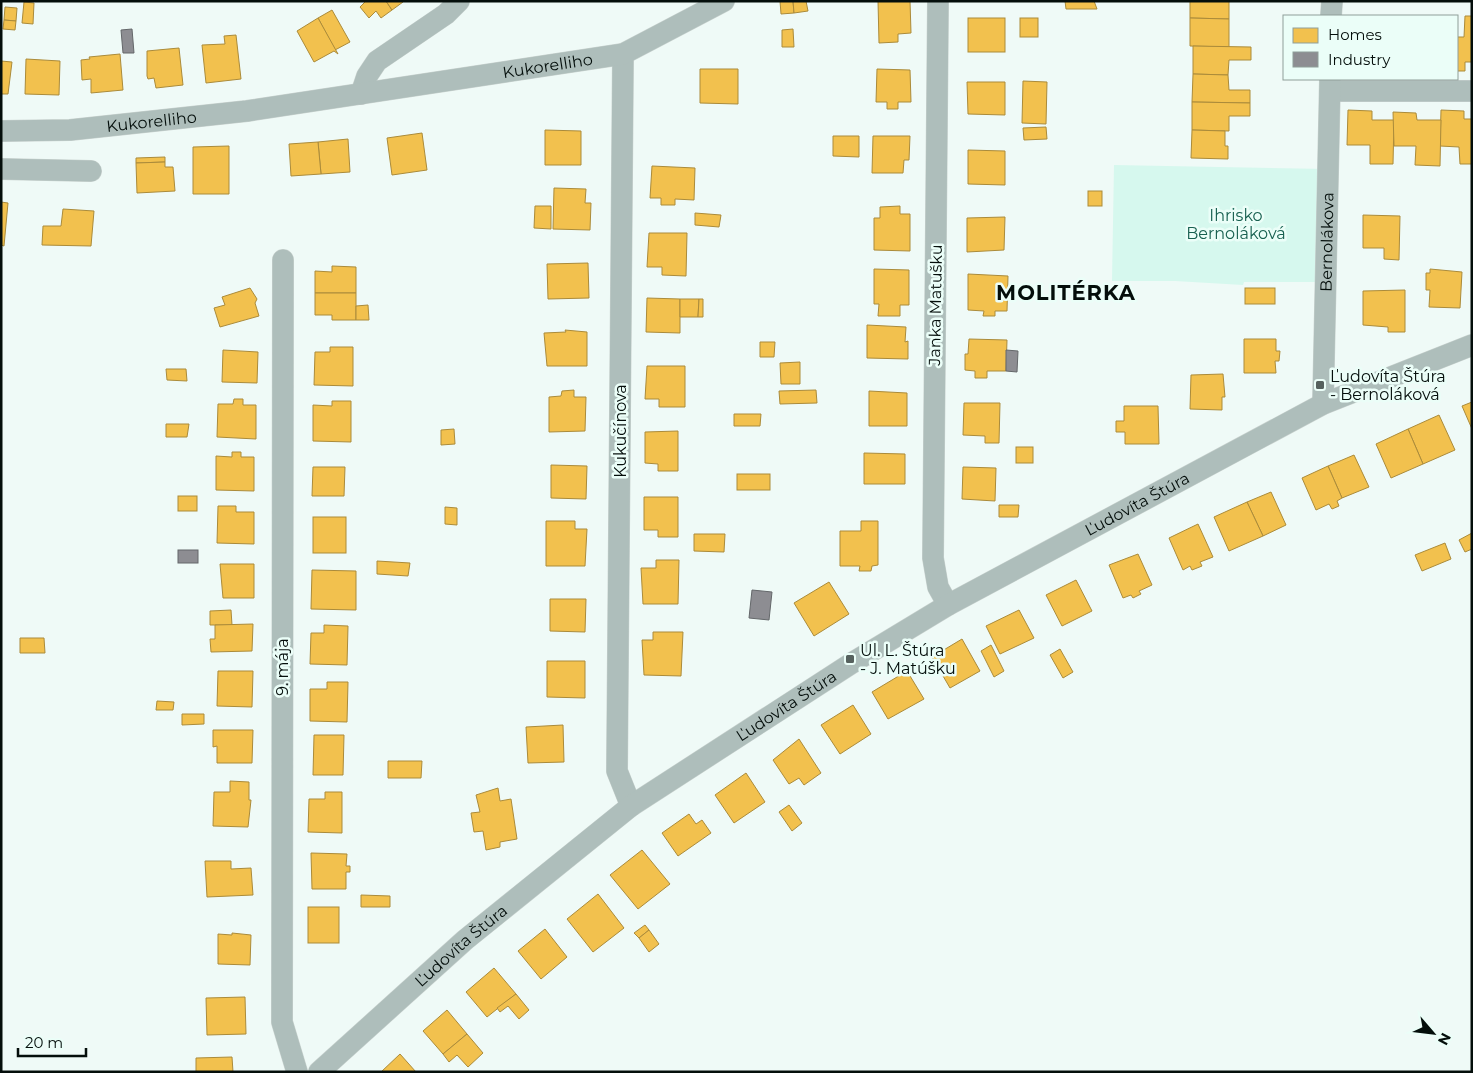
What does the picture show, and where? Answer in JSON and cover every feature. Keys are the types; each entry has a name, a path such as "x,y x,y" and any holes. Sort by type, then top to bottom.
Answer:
{"street":[{"path":"361,94 367,76 377,61 446,14 459,1"},
{"name":"Kukorelliho","path":"1,132 80,129 248,111 623,54 724,1"},
{"name":"Janka Matušku","path":"938,1 933,558 938,587 948,605"},
{"path":"1331,15 1332,1"},
{"name":"Kukučínova","path":"623,54 617,771 631,806"},
{"path":"1330,85 1472,91"},
{"name":"Bernolákova","path":"1323,404 1330,85"},
{"path":"1,169 91,171"},
{"name":"9. mája","path":"282,260 282,1022 297,1072"},
{"name":"Ľudovíta Štúra","path":"319,1072 465,940 631,806 852,663 948,605 1323,404 1472,345"}],"green space":[{"name":"Ihrisko Bernoláková","path":"1114,165 1328,169 1325,282 1244,282 1243,285 1175,281 1112,281"}],"building: Homes":[{"path":"366,1 386,1 392,10 381,18 376,11 369,18 360,7"},
{"path":"386,1 403,1 403,2 392,10"},
{"path":"780,1 793,1 794,13 781,14"},
{"path":"793,1 806,1 808,11 794,13"},
{"path":"878,1 910,1 911,33 898,34 898,42 879,43"},
{"path":"1065,1 1094,1 1097,9 1066,9"},
{"path":"1190,1 1229,1 1229,19 1190,18"},
{"path":"24,2 34,3 33,24 22,23"},
{"path":"5,7 17,8 16,21 4,20"},
{"path":"332,10 350,42 335,50 318,18"},
{"path":"1465,16 1472,16 1472,62 1465,62 1465,71 1458,71 1458,37 1464,37"},
{"path":"318,18 338,54 334,51 314,62 297,31"},
{"path":"968,18 1005,18 1005,52 968,52"},
{"path":"1020,18 1038,18 1038,37 1020,37"},
{"path":"1190,18 1229,19 1229,47 1190,46"},
{"path":"4,20 16,21 15,30 3,29"},
{"path":"793,29 794,47 782,47 782,30"},
{"path":"236,35 241,79 206,83 202,45 225,44 224,36"},
{"path":"1193,46 1251,47 1251,60 1229,60 1228,75 1193,74"},
{"path":"179,48 183,85 156,88 154,78 148,79 147,76 147,51"},
{"path":"120,54 123,90 91,93 91,79 82,80 81,60 90,59 89,57"},
{"path":"26,59 60,61 59,95 25,94"},
{"path":"1,61 12,62 8,94 1,94"},
{"path":"700,69 738,69 738,104 700,103"},
{"path":"877,69 910,70 911,102 898,102 898,109 887,109 887,102 876,102"},
{"path":"1193,74 1228,75 1229,90 1250,90 1250,103 1192,102"},
{"path":"1023,81 1047,82 1046,124 1022,123"},
{"path":"967,82 1005,82 1005,115 968,114"},
{"path":"1192,102 1250,103 1250,116 1229,116 1229,131 1192,130"},
{"path":"1348,110 1372,111 1372,120 1394,120 1393,164 1370,164 1370,145 1347,145"},
{"path":"1441,110 1464,111 1464,119 1472,119 1472,164 1460,164 1459,147 1440,146"},
{"path":"1393,112 1416,113 1417,120 1441,120 1440,166 1415,165 1416,146 1394,146"},
{"path":"1046,127 1047,139 1024,140 1023,128"},
{"path":"545,130 581,131 581,165 545,165"},
{"path":"1192,130 1225,131 1225,146 1228,146 1228,159 1191,158"},
{"path":"422,133 427,170 392,175 387,138"},
{"path":"833,136 859,136 859,157 833,156"},
{"path":"873,136 910,136 909,160 904,160 903,173 872,173"},
{"path":"348,139 350,172 321,174 318,142"},
{"path":"318,142 321,174 291,176 289,144"},
{"path":"229,146 229,194 193,194 193,147"},
{"path":"968,150 1005,151 1005,185 968,184"},
{"path":"165,157 165,162 136,163 136,158"},
{"path":"165,162 165,167 173,167 175,191 137,193 136,163"},
{"path":"652,166 695,168 694,200 675,199 675,205 661,205 661,198 650,198"},
{"path":"554,188 586,189 585,203 591,203 590,230 553,229"},
{"path":"1088,191 1102,191 1102,206 1088,206"},
{"path":"1,202 8,203 4,246 1,245"},
{"path":"535,206 551,206 551,229 534,228"},
{"path":"900,206 900,214 910,214 910,251 874,250 874,218 880,218 880,207"},
{"path":"63,209 94,211 91,246 42,245 43,226 61,226"},
{"path":"695,213 721,215 719,227 695,225"},
{"path":"1363,215 1400,216 1399,260 1384,259 1384,248 1363,248"},
{"path":"1005,217 1004,250 967,252 967,218"},
{"path":"649,233 687,233 686,276 662,275 662,267 647,267"},
{"path":"588,263 589,298 548,299 547,264"},
{"path":"332,266 356,267 356,293 315,293 315,271 332,272"},
{"path":"874,269 909,270 909,305 900,305 900,316 878,316 879,304 874,304"},
{"path":"1430,269 1462,272 1460,308 1429,307 1430,290 1426,290 1426,273 1430,273"},
{"path":"968,274 1008,276 1007,311 995,311 995,316 983,316 984,311 968,310"},
{"path":"250,288 257,299 255,303 259,316 220,327 214,308 225,305 222,297"},
{"path":"1245,288 1275,288 1275,304 1245,304"},
{"path":"1405,290 1405,332 1388,332 1388,327 1363,325 1363,291"},
{"path":"315,293 356,293 356,320 332,320 332,315 315,315"},
{"path":"647,298 680,299 680,333 646,332"},
{"path":"680,299 699,299 698,317 680,317"},
{"path":"699,299 703,299 703,317 698,317"},
{"path":"368,305 369,320 356,320 356,306"},
{"path":"867,325 906,327 905,342 908,341 908,359 867,358"},
{"path":"565,330 587,332 587,366 547,366 544,333 566,332"},
{"path":"969,339 1007,340 1006,371 987,371 987,378 975,378 975,371 965,370 965,354 968,354"},
{"path":"1244,339 1276,339 1276,351 1280,351 1279,361 1275,361 1276,373 1244,373"},
{"path":"760,342 775,342 774,357 760,357"},
{"path":"330,347 353,347 353,386 314,385 315,352 330,352"},
{"path":"223,350 258,352 257,383 222,382"},
{"path":"800,362 800,384 781,384 780,363"},
{"path":"647,366 685,366 685,407 659,407 659,399 645,399"},
{"path":"166,369 186,369 187,381 167,380"},
{"path":"1223,374 1225,397 1222,397 1222,410 1190,409 1191,375"},
{"path":"574,390 574,397 586,397 585,431 549,432 549,397 561,396 562,391"},
{"path":"816,390 817,403 780,404 779,391"},
{"path":"869,391 907,393 907,426 869,426"},
{"path":"234,399 243,399 243,405 256,405 256,439 217,437 218,404 233,404"},
{"path":"332,401 351,401 351,442 313,441 313,405 332,406"},
{"path":"1472,402 1472,429 1462,406"},
{"path":"964,403 1000,403 999,443 985,443 985,436 963,435"},
{"path":"1124,406 1158,406 1159,444 1125,444 1125,432 1116,432 1116,421 1124,421"},
{"path":"734,414 761,414 760,426 734,426"},
{"path":"1439,415 1455,450 1423,464 1408,429"},
{"path":"166,424 189,424 187,437 166,437"},
{"path":"454,429 455,444 441,445 441,430"},
{"path":"1408,429 1423,464 1391,478 1376,444"},
{"path":"678,431 678,471 658,471 658,464 645,463 645,432"},
{"path":"1016,447 1033,447 1033,463 1016,463"},
{"path":"232,452 241,452 241,457 254,457 254,491 216,490 216,456 232,457"},
{"path":"864,453 905,454 905,484 864,484"},
{"path":"1354,455 1369,487 1342,498 1328,466"},
{"path":"551,465 587,466 586,499 551,498"},
{"path":"1328,466 1342,498 1337,501 1339,506 1332,509 1329,504 1316,510 1302,478"},
{"path":"313,467 345,467 344,496 312,496"},
{"path":"963,467 996,468 995,501 962,499"},
{"path":"737,474 770,474 770,490 737,490"},
{"path":"1271,492 1286,525 1263,536 1247,502"},
{"path":"178,496 197,496 197,511 178,511"},
{"path":"644,497 678,497 678,537 658,537 658,530 644,530"},
{"path":"1247,502 1263,536 1229,551 1214,517"},
{"path":"999,505 1019,505 1018,517 999,517"},
{"path":"218,506 236,506 236,512 254,512 254,544 217,543"},
{"path":"445,507 457,508 457,525 445,524"},
{"path":"313,517 346,517 346,553 313,553"},
{"path":"546,521 575,521 575,529 587,529 585,566 546,566"},
{"path":"861,521 878,521 878,565 872,566 871,571 859,571 860,566 840,566 840,531 861,531"},
{"path":"1198,524 1213,557 1200,562 1202,566 1192,570 1190,566 1183,570 1169,538"},
{"path":"1472,533 1472,549 1465,552 1459,540"},
{"path":"694,534 725,534 724,552 694,551"},
{"path":"1445,543 1451,559 1422,571 1415,555"},
{"path":"1138,554 1152,585 1139,591 1141,594 1133,598 1131,595 1123,598 1109,565"},
{"path":"656,560 679,560 678,604 643,604 641,568 656,568"},
{"path":"377,561 410,563 408,576 377,574"},
{"path":"220,564 254,564 254,598 223,598"},
{"path":"312,570 356,571 356,610 311,609"},
{"path":"1076,580 1092,611 1062,626 1046,595"},
{"path":"829,582 849,614 814,636 794,603"},
{"path":"550,599 586,599 585,632 550,631"},
{"path":"231,610 232,625 210,625 210,611"},
{"path":"1019,610 1034,638 1000,654 986,626"},
{"path":"253,624 252,651 211,652 210,639 215,639 215,625"},
{"path":"324,625 348,626 347,665 310,664 311,633 324,633"},
{"path":"653,632 683,632 681,676 644,675 642,640 653,640"},
{"path":"20,638 44,638 45,653 20,653"},
{"path":"962,639 980,671 950,688 932,657"},
{"path":"991,645 1004,671 994,677 981,651"},
{"path":"1060,649 1073,672 1063,678 1050,655"},
{"path":"547,661 585,661 585,698 547,697"},
{"path":"218,671 253,671 252,707 217,706"},
{"path":"907,671 924,699 888,719 872,692"},
{"path":"327,682 348,682 347,722 310,721 310,689 327,689"},
{"path":"157,701 174,702 173,710 156,710"},
{"path":"853,705 871,734 840,754 821,725"},
{"path":"182,714 204,714 204,724 182,725"},
{"path":"563,725 564,762 528,763 526,727"},
{"path":"213,730 253,730 252,763 217,763 217,746 213,747"},
{"path":"314,735 344,735 343,775 313,775"},
{"path":"799,739 821,773 804,785 799,778 789,784 773,760"},
{"path":"388,761 422,761 421,778 388,778"},
{"path":"746,773 765,802 734,823 715,795"},
{"path":"230,781 249,782 249,800 251,800 248,827 213,826 214,792 230,792"},
{"path":"498,788 500,801 511,799 517,839 500,842 500,847 486,850 483,831 474,832 471,813 480,812 476,795"},
{"path":"325,792 342,792 342,833 308,832 309,799 325,799"},
{"path":"789,805 802,823 792,831 779,812"},
{"path":"689,814 696,824 702,820 711,833 678,856 662,833"},
{"path":"642,850 670,884 638,909 610,875"},
{"path":"311,853 347,854 346,866 350,866 350,872 346,872 346,889 312,889"},
{"path":"205,861 231,861 231,869 251,868 253,895 207,897"},
{"path":"598,894 624,928 593,952 567,919"},
{"path":"361,895 390,896 390,907 361,907"},
{"path":"308,907 339,907 339,943 308,943"},
{"path":"645,925 649,930 639,938 634,933"},
{"path":"545,929 567,957 541,979 518,951"},
{"path":"649,930 659,944 649,952 639,938"},
{"path":"232,933 251,935 250,965 218,964 218,934 232,935"},
{"path":"494,968 516,994 487,1017 466,992"},
{"path":"516,994 529,1010 519,1019 508,1006 500,1012 497,1008"},
{"path":"245,997 246,1034 207,1035 206,998"},
{"path":"447,1010 467,1034 443,1054 423,1031"},
{"path":"467,1034 483,1053 468,1067 457,1055 449,1062 443,1054"},
{"path":"400,1054 416,1072 381,1072"},
{"path":"232,1057 233,1072 196,1072 196,1058"}],"building: Industry":[{"path":"132,29 134,53 123,53 121,30"},
{"path":"1006,350 1018,351 1017,372 1006,371"},
{"path":"178,550 198,550 198,563 178,563"},
{"path":"752,590 772,592 769,620 749,618"}],"place":[{"name":"Ľudovíta Štúra - Bernoláková","path":"1320,385"},
{"name":"Ul. L. Štúra - J. Matúšku","path":"850,659"}],"district":[{"name":"MOLITÉRKA","path":"1066,293"}]}
